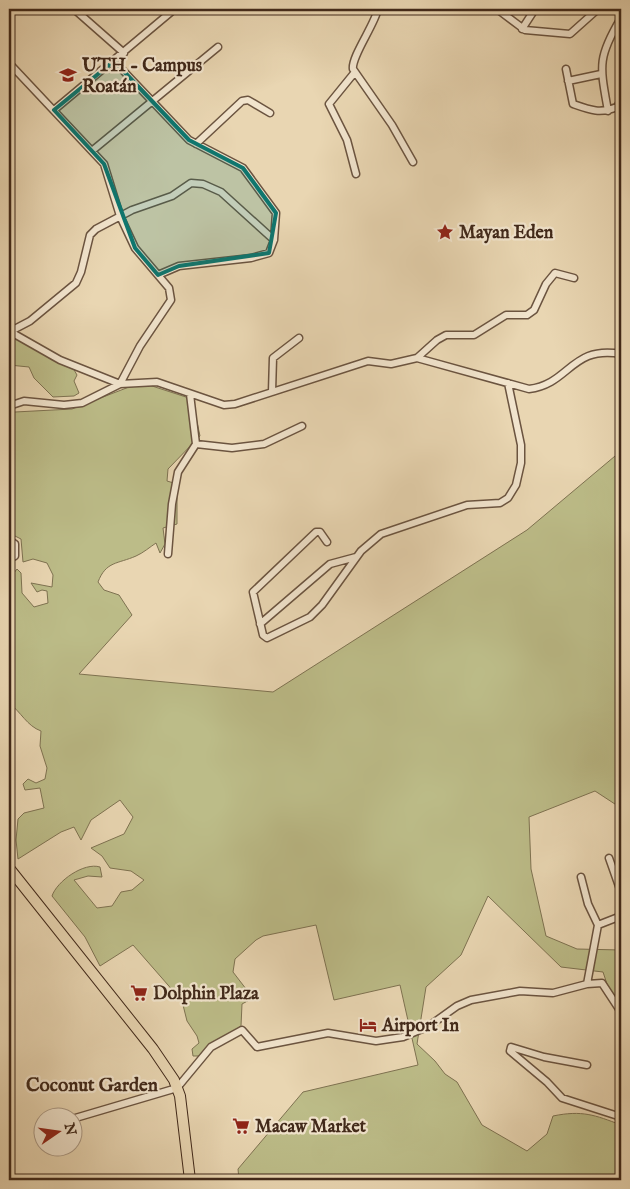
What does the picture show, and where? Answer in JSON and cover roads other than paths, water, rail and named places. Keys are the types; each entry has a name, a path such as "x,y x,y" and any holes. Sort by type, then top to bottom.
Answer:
{"main road":[{"path":"9,868 153,1049 177,1088 185,1125 190,1180"}],"street":[{"path":"74,9 124,53"},
{"path":"378,9 373,26 353,62 354,72 392,125 413,162"},
{"path":"497,9 522,28 570,34 598,9"},
{"path":"522,28 535,9"},
{"path":"54,110 171,12"},
{"path":"608,111 601,64 605,46 621,18"},
{"path":"92,150 218,46"},
{"path":"114,61 152,102 196,144 243,168 276,213 274,240 269,253 251,258 179,266 158,275"},
{"path":"9,62 92,150 106,169 120,216 135,248 169,288 171,300 140,346 120,384"},
{"path":"566,70 573,104 590,111 608,111 617,107 621,100"},
{"path":"354,72 329,104 347,140 356,174"},
{"path":"568,81 601,74"},
{"path":"196,144 242,101 248,100 270,113"},
{"path":"9,332 30,320 76,283 81,272 90,235 96,229 142,206 172,196 191,183 197,182 215,189 226,196 274,240"},
{"path":"418,358 437,340 446,335 474,334 506,315 527,315 534,310 546,284 555,273 574,278"},
{"path":"9,332 60,360 120,384"},
{"path":"272,392 272,358 299,338"},
{"path":"9,406 24,401 64,405 82,403 120,384 156,382 224,404 235,404 360,362 391,364 418,358 529,389 537,388 557,377 585,356 604,352 621,354"},
{"path":"327,542 320,532 316,532 253,592 263,635 267,638 310,617 322,606 356,557 381,534 467,505 500,503 508,498 516,485 521,463 521,445 508,383"},
{"path":"168,554 172,504 178,472 196,444 190,394"},
{"path":"196,444 232,448 264,444 302,426"},
{"path":"9,540 14,544 16,551 15,556 9,560"},
{"path":"260,624 330,564 356,557"},
{"path":"609,858 621,892"},
{"path":"581,877 588,904 598,925 587,984"},
{"path":"598,925 621,916"},
{"path":"82,1116 177,1088 211,1047 242,1030 257,1047 328,1033 376,1041 403,1037 420,1030 457,1006 471,1000 520,991 553,994 587,984 602,983 621,1012"},
{"path":"587,1065 544,1057 511,1047 510,1050 547,1082 562,1098 597,1107 621,1117"}],"place":[{"name":"UTH - Campus Roatán","path":"68,75"},
{"name":"Mayan Eden","path":"445,232"},
{"name":"Dolphin Plaza","path":"139,993"},
{"name":"Airport In","path":"368,1025"},
{"name":"Macaw Market","path":"241,1126"}],"district":[{"name":"Coconut Garden","path":"92,1084"}]}
